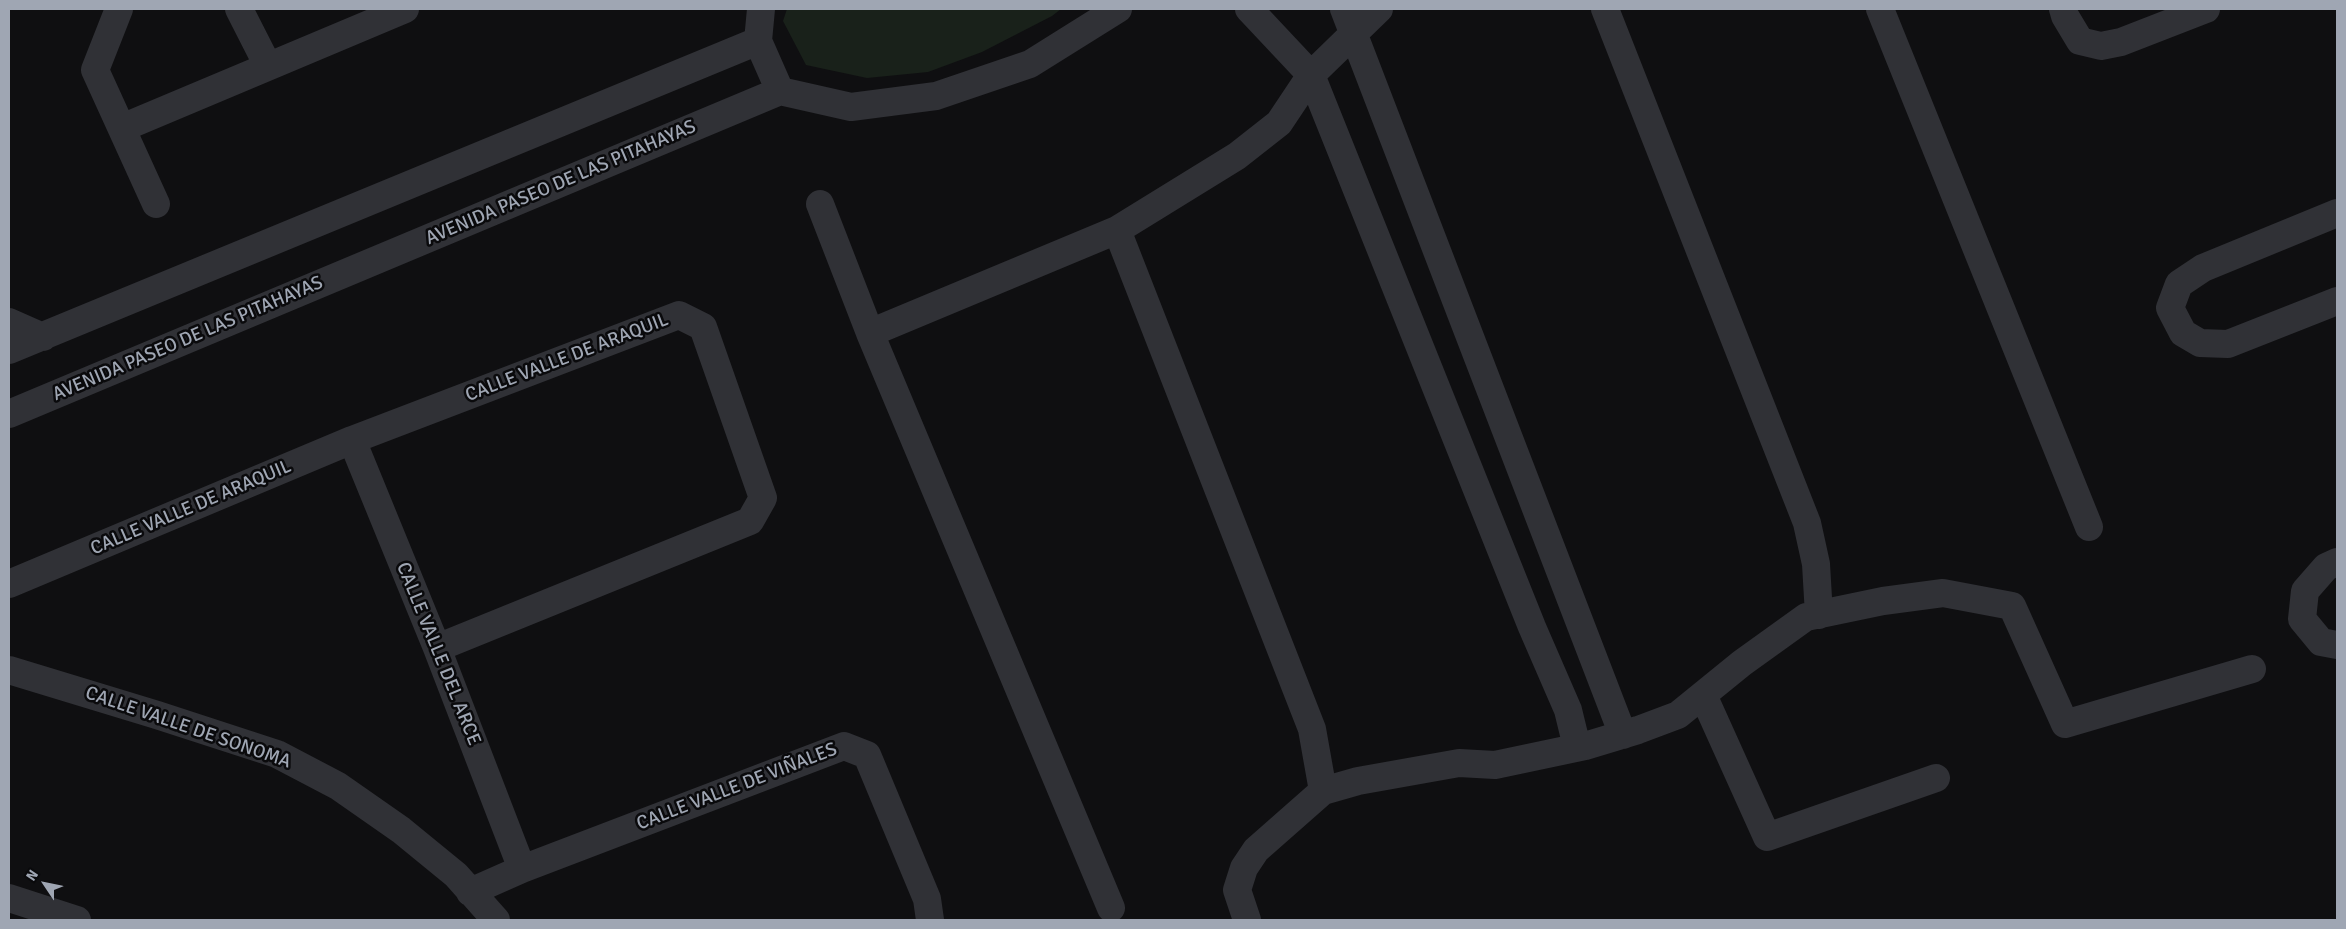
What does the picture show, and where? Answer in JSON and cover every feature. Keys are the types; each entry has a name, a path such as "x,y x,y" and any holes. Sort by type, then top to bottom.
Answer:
{"street":[{"path":"119,9 95,70 156,204"},
{"path":"239,9 268,66"},
{"path":"122,128 405,9"},
{"path":"761,9 758,41 780,91 851,107 936,96 1030,64 1118,9"},
{"path":"1249,9 1311,75 1529,618 1568,710 1577,747"},
{"path":"1344,9 1623,735"},
{"path":"870,333 1117,230 1237,156 1279,123 1311,75 1378,9"},
{"path":"1605,9 1807,523 1816,564 1819,614"},
{"path":"1880,9 2089,527"},
{"path":"2063,9 2065,16 2080,41 2101,46 2121,42 2206,9"},
{"path":"9,350 758,41"},
{"name":"AVENIDA PASEO DE LAS PITAHAYAS","path":"9,414 780,91"},
{"path":"820,204 870,333 1111,908"},
{"path":"2337,213 2203,268 2179,284 2170,308 2183,333 2200,343 2228,344 2337,301"},
{"path":"1117,230 1312,729 1322,791"},
{"name":"CALLE VALLE DE ARAQUIL","path":"9,584 352,440 679,315 703,327 763,498 750,522 437,648"},
{"path":"9,322 43,337"},
{"name":"CALLE VALLE DEL ARCE","path":"352,440 437,648 522,869"},
{"path":"2337,562 2326,567 2305,591 2302,619 2321,642 2337,645"},
{"path":"1247,920 1238,890 1244,868 1256,850 1322,791 1358,781 1459,763 1496,765 1623,735 1678,715 1742,663 1806,618 1819,614 1882,601 1943,593 2012,606 2066,724 2252,669"},
{"name":"CALLE VALLE DE SONOMA","path":"9,670 157,714 277,754 338,786 401,830 456,875 496,920"},
{"path":"1702,695 1767,837 1936,778"},
{"name":"CALLE VALLE DE VIÑALES","path":"470,892 522,869 844,746 867,755 927,899 930,920"},
{"path":"9,898 77,920"}],"shaded area":[{"path":"787,9 1061,9 1052,16 982,52 928,72 867,78 806,65 783,21"}]}
